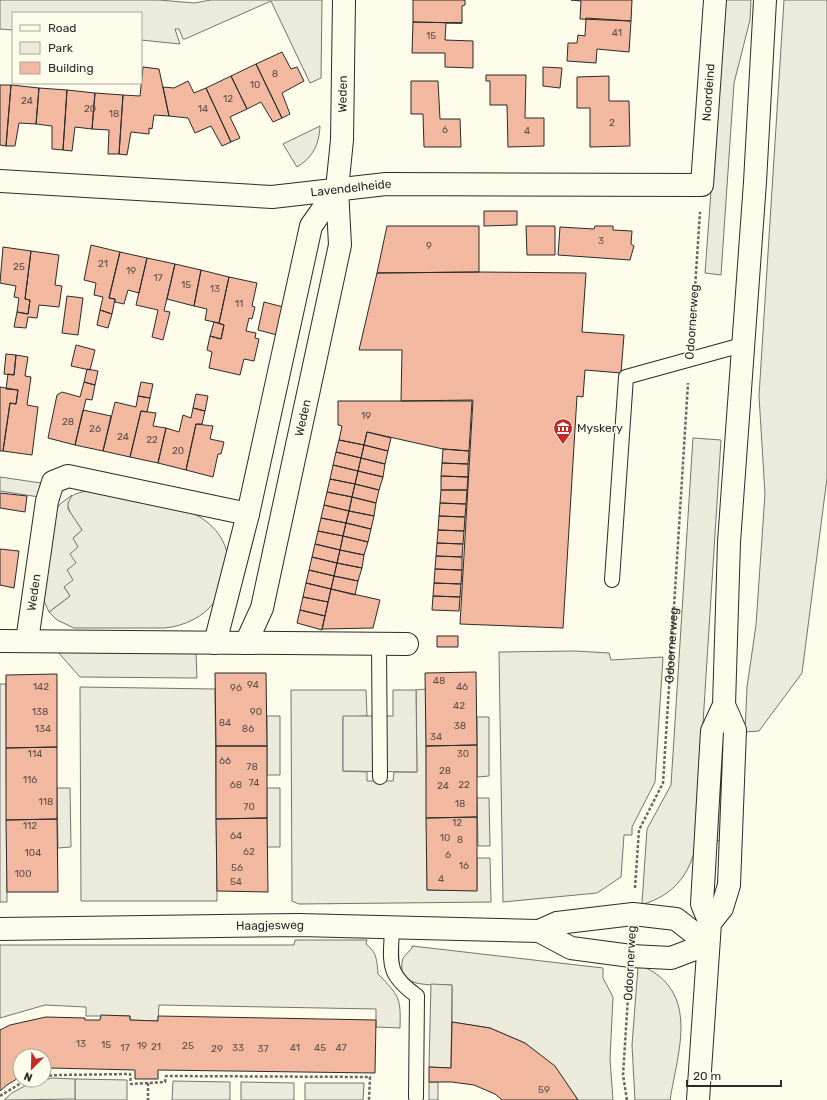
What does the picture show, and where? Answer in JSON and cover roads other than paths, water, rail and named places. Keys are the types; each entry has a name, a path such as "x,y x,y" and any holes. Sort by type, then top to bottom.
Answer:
{"street":[{"name":"Weden","path":"246,643 262,608 340,246 338,189 342,140 344,0"},
{"name":"Noordeind","path":"702,185 715,0"},
{"path":"698,1100 710,922 702,904 712,730 724,705 729,542 742,345 755,182 765,0"},
{"name":"Lavendelheide","path":"0,181 272,197 386,184 702,185"},
{"path":"214,643 248,514 312,226 338,189"},
{"name":"Weden","path":"27,641 47,501 53,482 68,476 248,514"},
{"path":"0,641 407,644"},
{"name":"Haagjesweg","path":"0,929 299,925 539,931 557,923 633,914 676,919 708,944"},
{"name":"Haagjesweg","path":"539,931 571,948 631,956 671,958 708,944"}],"lane":[{"path":"612,580 626,378 742,345"},
{"path":"379,644 380,777"},
{"path":"392,928 390,967 402,986 417,996 416,1097"}],"place":[{"name":"Myskery","path":"563,445"}]}
